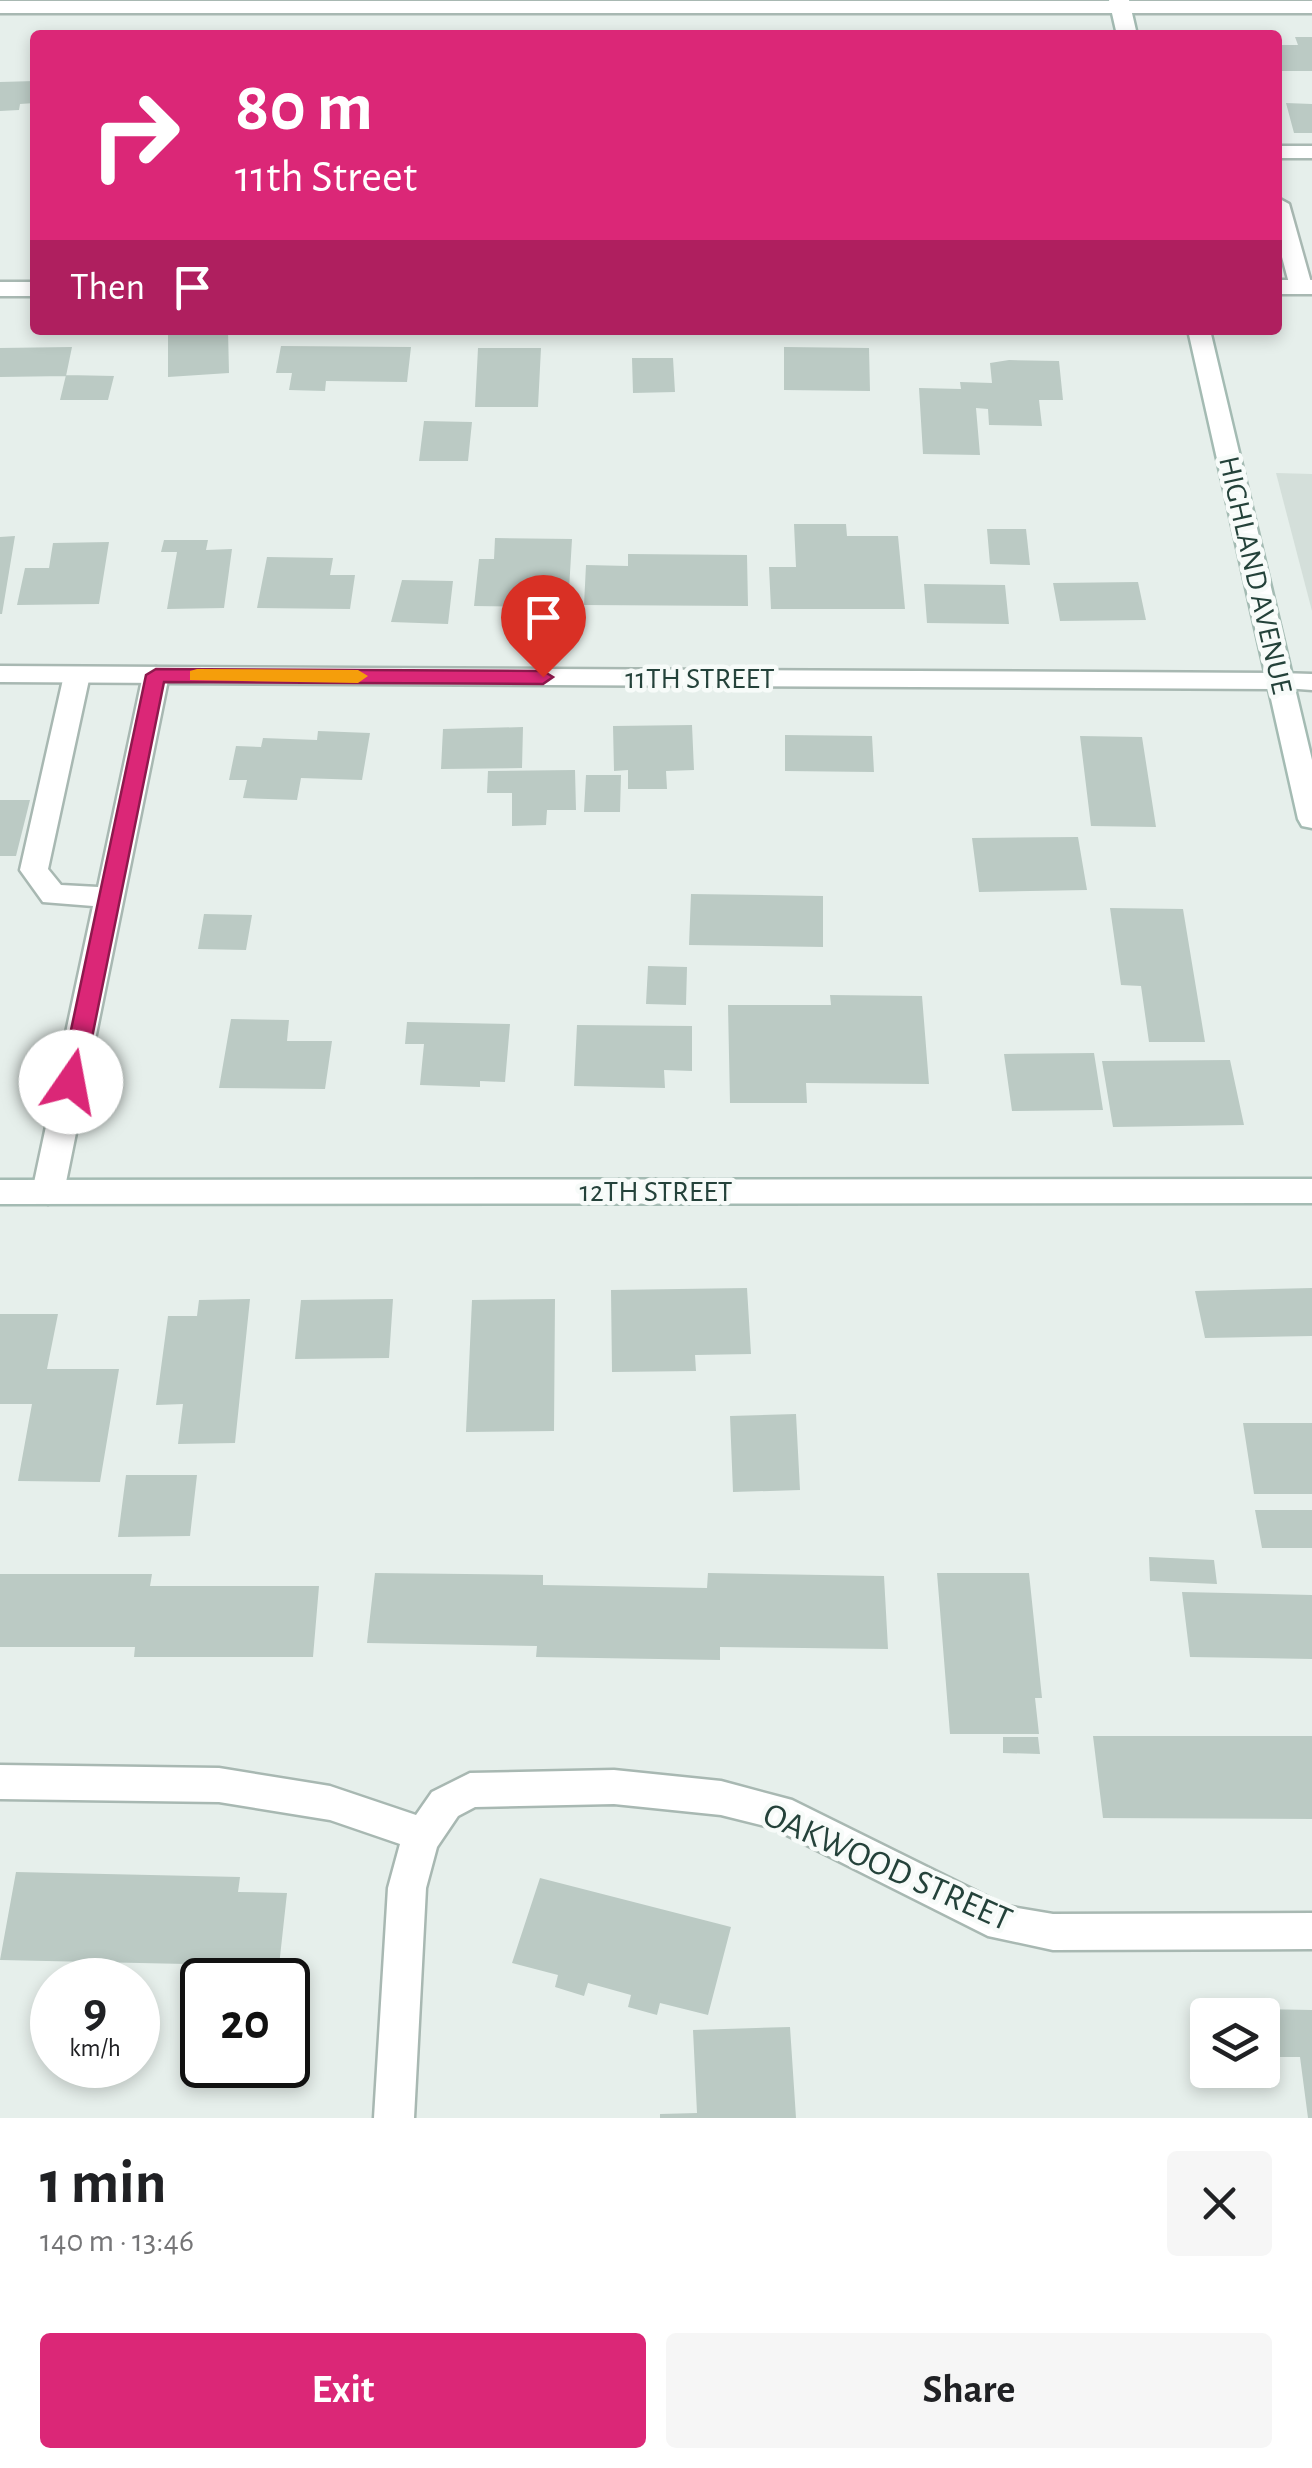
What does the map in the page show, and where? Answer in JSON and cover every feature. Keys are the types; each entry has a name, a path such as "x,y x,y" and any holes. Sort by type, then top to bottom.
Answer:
{"street":[{"path":"0,7 1120,3 1312,7"},
{"path":"1120,3 1127,30"},
{"path":"1282,152 1312,152"},
{"path":"1282,221 1297,287"},
{"path":"0,289 30,289"},
{"name":"HIGHLAND AVENUE","path":"1200,335 1312,820"},
{"name":"11TH STREET","path":"0,674 1312,682"},
{"path":"77,674 34,870 53,895 110,897"},
{"path":"48,1192 156,675"},
{"name":"12TH STREET","path":"0,1192 1312,1191"},
{"path":"0,1782 219,1785 330,1803 424,1835"},
{"name":"OAKWOOD STREET","path":"394,2118 407,1888 424,1835 446,1804 470,1790 614,1788 703,1796 780,1812 1002,1922 1052,1932 1312,1932"}],"shaded area":[{"path":"1276,473 1312,474 1312,611"}],"building":[{"path":"1295,37 1312,37 1312,71 1282,71 1282,45 1298,45"},
{"path":"30,81 30,103 20,104 19,110 0,111 0,82"},
{"path":"1286,103 1312,104 1312,133 1294,133"},
{"path":"168,335 228,335 229,373 168,377"},
{"path":"281,346 411,347 407,382 326,381 325,391 289,390 292,373 276,373"},
{"path":"72,347 66,376 0,377 0,348"},
{"path":"784,347 869,348 870,391 784,390"},
{"path":"478,348 541,348 538,407 475,407"},
{"path":"632,358 673,358 675,392 633,393"},
{"path":"1059,361 1063,400 1039,400 1042,426 989,425 988,409 976,408 980,455 923,454 919,388 961,389 960,382 992,383 990,363"},
{"path":"66,375 114,376 108,400 60,400"},
{"path":"424,421 472,422 468,461 419,461"},
{"path":"794,524 846,524 847,536 898,536 905,609 771,609 769,567 796,567"},
{"path":"987,529 1026,529 1030,565 990,564"},
{"path":"15,536 2,614 0,614 0,537"},
{"path":"495,538 572,539 568,607 474,606 479,559 494,559"},
{"path":"164,540 208,540 206,550 232,549 224,608 167,609 177,552 161,552"},
{"path":"109,542 99,604 17,605 25,568 49,568 53,543"},
{"path":"628,554 747,555 748,606 584,605 586,565 628,566"},
{"path":"267,557 333,558 330,575 355,575 350,609 257,608"},
{"path":"402,580 453,581 448,624 391,622"},
{"path":"1138,582 1146,620 1060,621 1053,583"},
{"path":"924,584 1005,585 1009,624 927,623"},
{"path":"692,725 694,770 666,771 667,789 628,789 628,770 614,771 613,726"},
{"path":"523,727 522,768 441,769 443,729"},
{"path":"318,731 370,733 362,780 301,778 297,800 243,798 247,780 229,780 236,746 261,747 263,738 317,740"},
{"path":"785,735 872,736 874,772 785,771"},
{"path":"1080,736 1142,737 1156,827 1091,826"},
{"path":"575,770 576,810 547,810 546,825 512,826 512,793 487,793 488,771"},
{"path":"586,775 621,775 620,812 584,812"},
{"path":"0,800 30,800 16,856 0,856"},
{"path":"1078,837 1087,890 979,892 972,838"},
{"path":"691,894 823,896 823,947 689,945"},
{"path":"1110,908 1183,909 1205,1042 1149,1042 1141,986 1121,985"},
{"path":"204,914 252,915 246,950 198,949"},
{"path":"648,966 687,967 686,1005 646,1004"},
{"path":"830,995 922,996 929,1084 806,1083 807,1103 730,1103 728,1005 831,1005"},
{"path":"231,1019 289,1020 287,1041 332,1041 325,1089 219,1088"},
{"path":"407,1022 510,1024 505,1082 480,1081 480,1087 420,1085 424,1044 405,1044"},
{"path":"577,1025 692,1026 692,1071 664,1070 665,1088 574,1086"},
{"path":"1094,1053 1103,1110 1012,1111 1004,1054"},
{"path":"1230,1060 1244,1125 1113,1127 1102,1061"},
{"path":"747,1288 751,1354 695,1355 696,1371 612,1372 611,1290"},
{"path":"1312,1288 1312,1336 1205,1338 1195,1291"},
{"path":"250,1299 235,1443 178,1444 183,1404 156,1405 168,1316 197,1316 199,1300"},
{"path":"393,1299 389,1358 295,1359 301,1300"},
{"path":"555,1299 554,1431 466,1432 472,1300"},
{"path":"0,1314 58,1314 47,1369 119,1369 100,1482 18,1481 32,1404 0,1404"},
{"path":"796,1414 800,1490 733,1492 730,1416"},
{"path":"1243,1423 1312,1423 1312,1494 1254,1494"},
{"path":"126,1475 197,1475 190,1536 118,1537"},
{"path":"1255,1510 1312,1510 1312,1548 1262,1548"},
{"path":"1149,1557 1214,1560 1217,1584 1150,1581"},
{"path":"375,1573 543,1575 543,1585 707,1588 708,1573 884,1576 888,1649 720,1647 720,1660 536,1657 537,1646 367,1643"},
{"path":"937,1573 1029,1573 1042,1698 1035,1698 1039,1734 950,1734"},
{"path":"0,1574 152,1574 150,1586 319,1586 313,1657 134,1657 135,1647 0,1647"},
{"path":"1182,1592 1312,1595 1312,1659 1190,1657"},
{"path":"1093,1736 1312,1736 1312,1819 1103,1818"},
{"path":"1003,1737 1038,1737 1040,1754 1003,1753"},
{"path":"16,1872 240,1877 238,1892 287,1893 280,1958 180,1958 180,1964 160,1963 160,1958 0,1960"},
{"path":"540,1878 731,1927 708,2015 660,2003 657,2015 628,2007 631,1995 588,1983 584,1996 555,1987 558,1975 512,1963"},
{"path":"1280,2009 1312,2010 1312,2118 1308,2118 1300,2057 1280,2057"},
{"path":"790,2027 796,2118 660,2118 660,2114 697,2113 693,2030"}],"slow traffic":[{"path":"197,676 358,676"}],"route":[{"path":"71,1082 156,675 543,677"}]}
